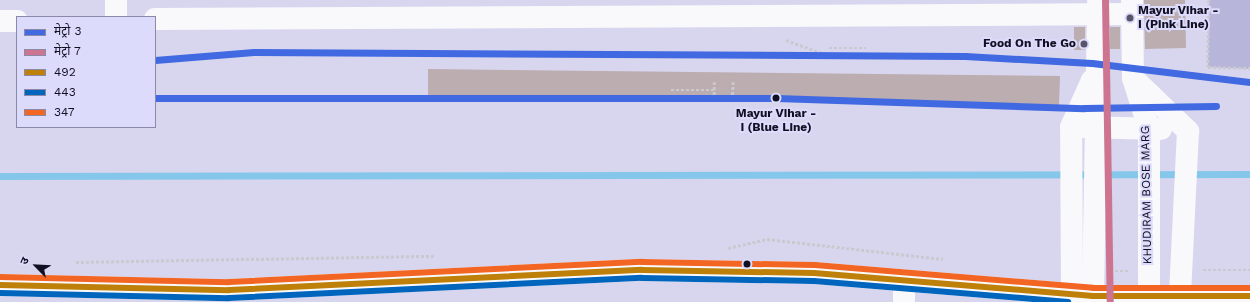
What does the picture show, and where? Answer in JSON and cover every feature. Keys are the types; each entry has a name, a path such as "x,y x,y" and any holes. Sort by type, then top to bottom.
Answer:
{"main road":[{"path":"116,0 116,16"},
{"path":"156,19 394,9 1132,7"},
{"name":"KHUDIRAM BOSE MARG","path":"1132,7 1133,78 1149,129 1148,236 1150,299"},
{"path":"1093,299 1095,74 1098,8"},
{"path":"0,21 16,21"},
{"path":"1072,294 1071,126 1095,74"},
{"path":"1133,78 1188,131 1180,296"},
{"path":"1071,126 1188,131"},
{"path":"0,285 229,290 642,270 814,273 904,292 1072,294 1093,299 1150,299 1180,296 1250,296"}],"path":[{"path":"1209,0 1208,67 1250,68"},
{"path":"785,39 828,55 875,54"},
{"path":"829,48 866,48"},
{"path":"714,82 714,100"},
{"path":"732,100 733,82"},
{"path":"671,90 714,90"},
{"path":"1181,270 1250,270"}],"shaded area":[{"path":"1209,0 1250,0 1250,69 1208,67"}],"building":[{"path":"1144,0 1185,0 1186,48 1145,49"},
{"path":"1074,27 1085,27 1085,50 1074,50"},
{"path":"1110,27 1120,27 1120,49 1110,49"},
{"name":"Mayur Vihar - I (Blue Line)","path":"428,69 1060,76 1059,105 428,97"}],"waterway":[{"path":"0,176 1250,174"}],"metro line":[{"name":"7","path":"1105,0 1110,302"},
{"name":"3","path":"156,60 254,52 965,56 1092,63 1250,82"},
{"name":"3","path":"156,98 776,98 1084,108 1216,106"}],"transit line":[{"name":"347","path":"0,277 229,282 642,262 815,265 1093,288 1250,288"},
{"name":"492","path":"0,285 229,290 642,270 814,273 1093,296 1250,296"},
{"name":"443","path":"0,293 229,298 642,278 814,281 1068,302"}],"place":[{"name":"Mayur Vihar - I (Pink Line)","path":"1130,18"},
{"name":"Food On The Go","path":"1084,44"},
{"name":"Mayur Vihar - I (Blue Line)","path":"776,98"}]}
